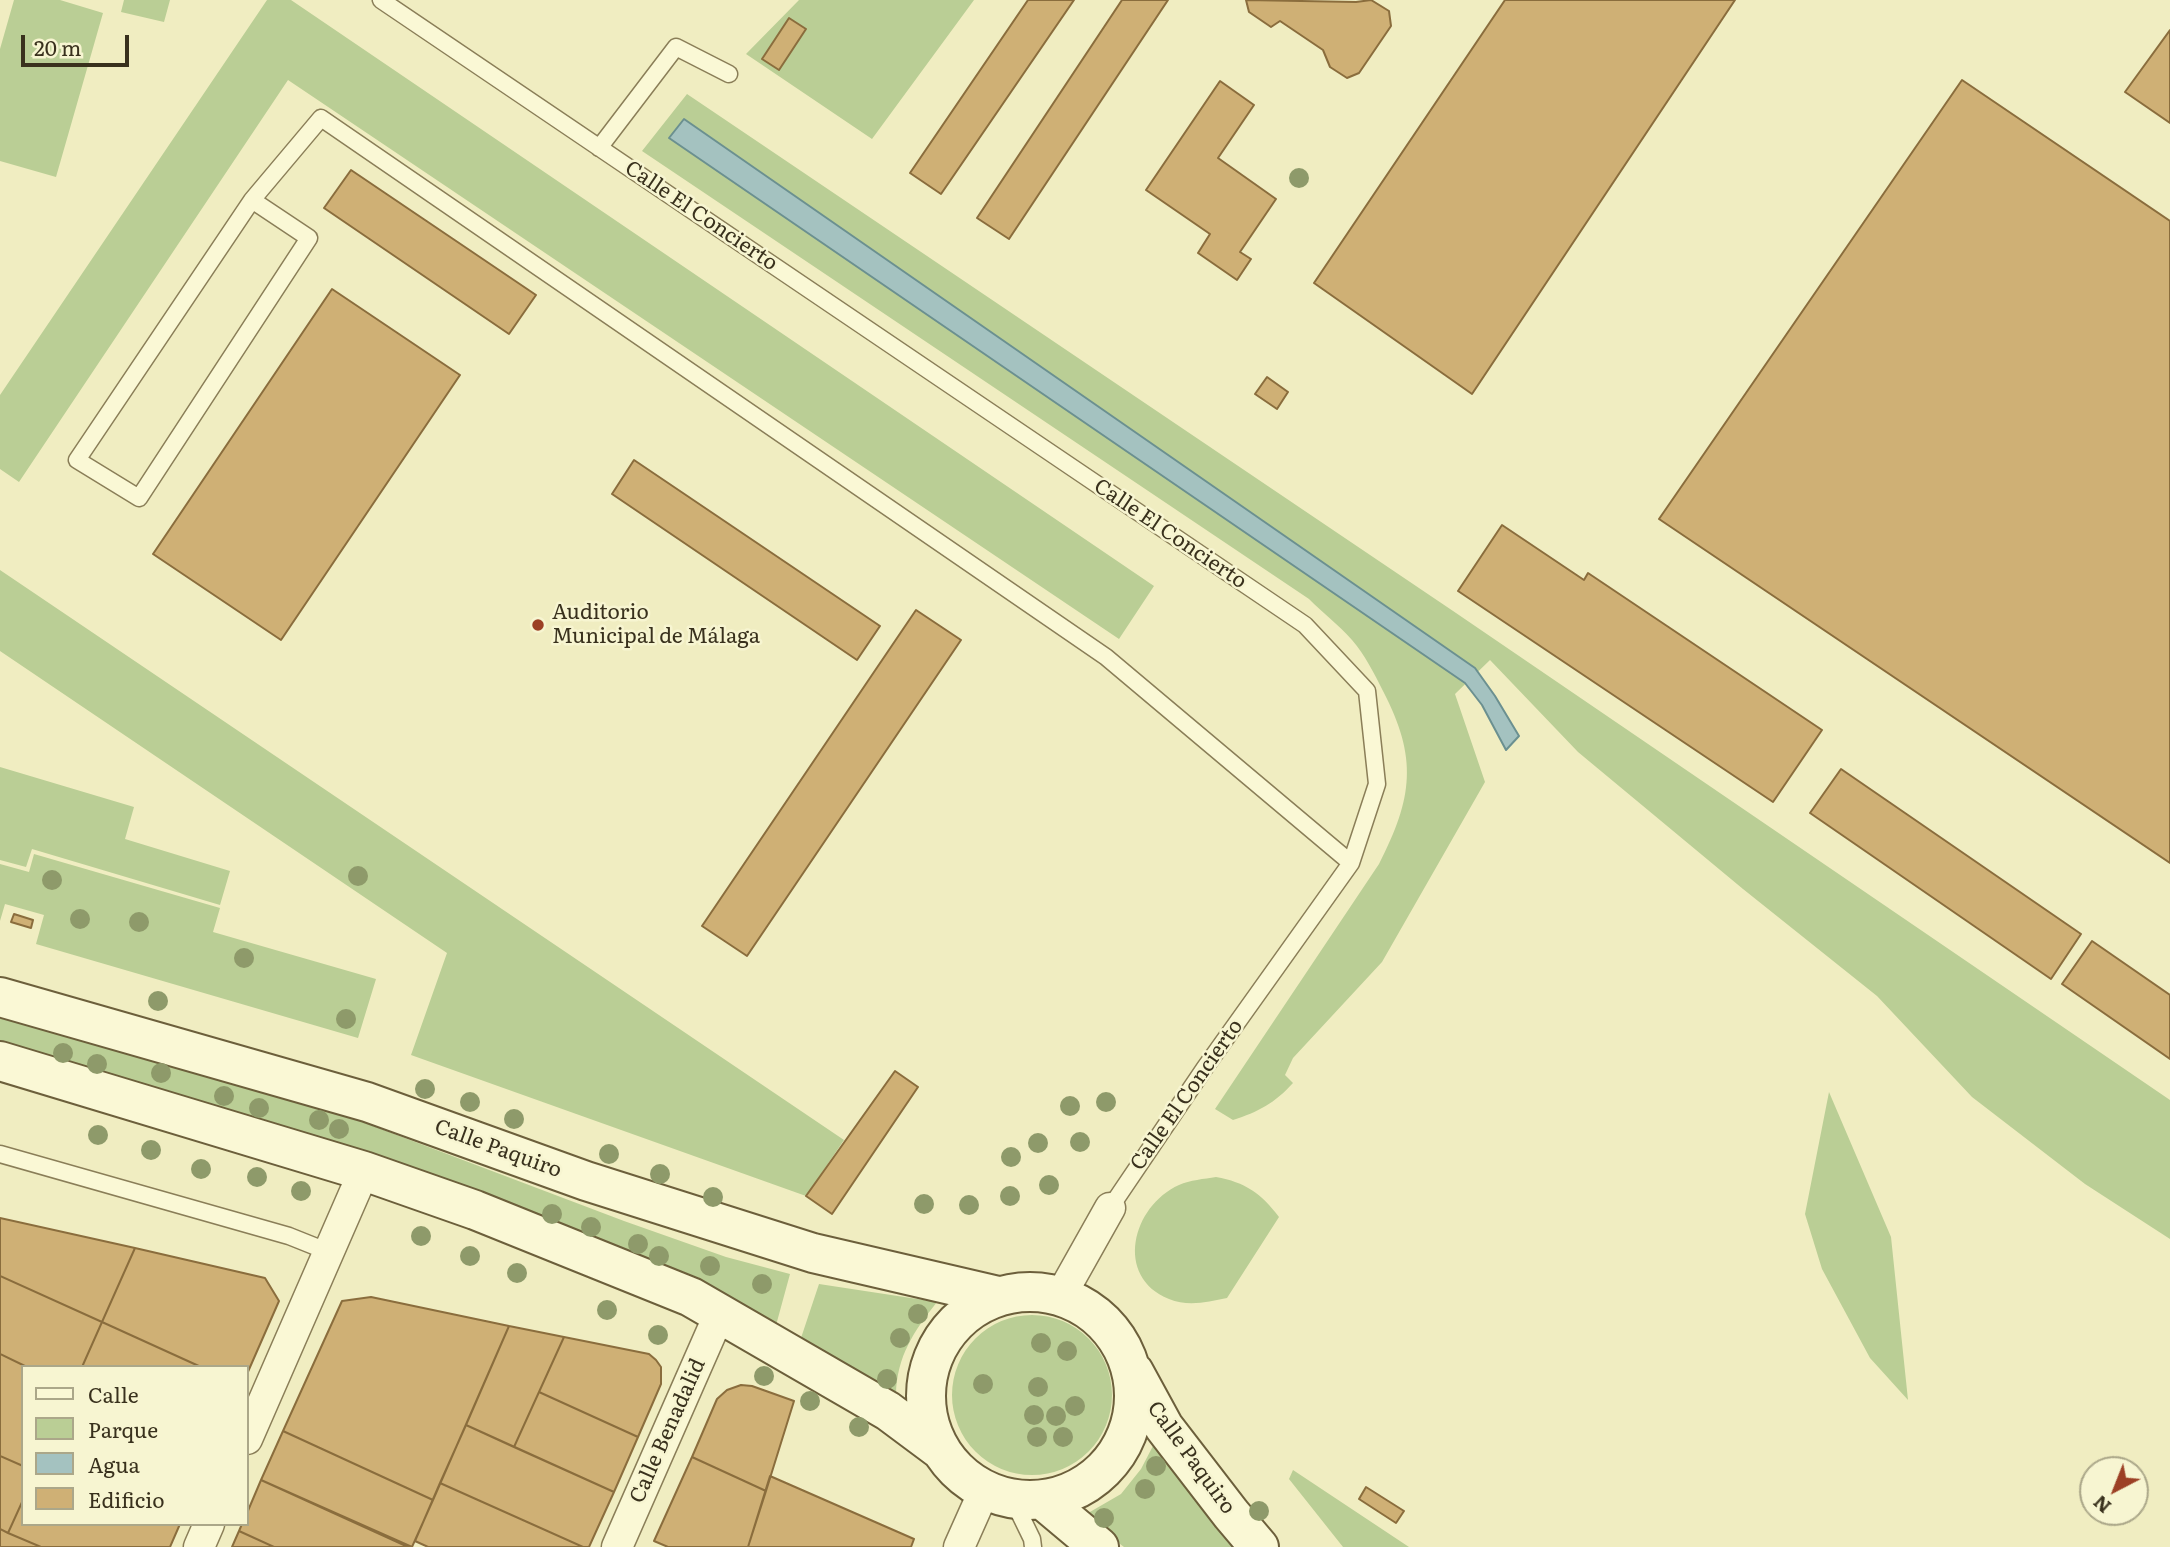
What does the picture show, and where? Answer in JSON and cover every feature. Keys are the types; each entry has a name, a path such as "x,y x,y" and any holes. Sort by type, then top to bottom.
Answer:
{"main road":[{"name":"Calle Paquiro","path":"0,997 367,1102 586,1181 813,1253 998,1296"},
{"path":"0,1061 364,1171 474,1210 691,1297 876,1404 939,1450 959,1473 1014,1497 1099,1547"},
{"path":"939,1450 925,1405 932,1358 958,1320 998,1296 1015,1292 1051,1293 1084,1306 1111,1329 1129,1364 1136,1397 1129,1434 1109,1466 1080,1489 1014,1497"},
{"name":"Calle Paquiro","path":"1129,1364 1164,1427 1259,1547"}],"street":[{"path":"248,1437 364,1171"},
{"name":"Calle El Concierto","path":"1060,1297 1110,1208"},
{"name":"Calle Benadalid","path":"617,1547 719,1315"},
{"path":"960,1547 1014,1497"},
{"path":"199,1547 208,1526"}],"lane":[{"name":"Calle El Concierto","path":"382,0 1305,625 1367,691 1377,784 1351,863 1203,1069 1110,1208"},
{"path":"599,148 676,47 729,74"},
{"path":"252,201 309,238 139,498 77,460 252,201 321,118 1106,657 1351,863"},
{"path":"0,1154 289,1237 329,1252"},
{"path":"1014,1497 1033,1547"}],"green space":[{"path":"14,0 60,0 103,13 56,177 0,161 0,49"},
{"path":"124,0 170,0 164,22 121,12"},
{"path":"267,0 291,0 1154,586 1119,639 288,80 19,482 0,469 0,395"},
{"path":"799,0 974,0 872,139 746,54","holes":["789,18 806,29 778,69 762,58"]},
{"path":"687,94 1456,613 2170,1100 2170,1239 2085,1184 1972,1097 1877,996 1578,752 1490,660 1455,694 1485,782 1382,962 1293,1058 1285,1075 1293,1083 1280,1096 1258,1110 1233,1120 1215,1109 1379,864 1399,819 1407,778 1406,758 1394,715 1376,678 1352,640 1309,599 642,151"},
{"path":"0,570 844,1140 806,1196 411,1055 447,953 0,651"},
{"path":"0,767 134,807 125,839 230,871 220,905 32,849 26,867 0,860"},
{"path":"34,854 220,908 213,932 376,979 358,1038 36,944 44,915 5,904 0,921 0,864 29,872"},
{"path":"0,1018 352,1118 624,1221 726,1257 790,1274 775,1329 0,1046"},
{"path":"1829,1092 1891,1237 1908,1400 1870,1358 1822,1269 1805,1214"},
{"path":"1216,1177 1252,1190 1279,1217 1227,1298 1191,1303 1169,1299 1152,1289 1141,1275 1136,1259 1136,1242 1141,1224 1163,1195 1183,1183"},
{"path":"819,1284 937,1302 921,1323 903,1356 896,1394 800,1341"},
{"path":"1032,1315 1063,1321 1089,1338 1106,1364 1112,1395 1106,1426 1089,1452 1063,1469 1032,1475 1001,1469 975,1452 958,1426 952,1395 958,1364 975,1338 1001,1321"},
{"path":"1154,1444 1236,1547 1124,1547 1083,1516 1121,1494 1141,1469"},
{"path":"1293,1470 1409,1547 1343,1547 1289,1479"}],"water":[{"path":"684,119 1475,668 1519,736 1506,750 1482,705 1465,683 669,138"}],"building":[{"path":"1028,0 1074,0 941,194 910,173"},
{"path":"1122,0 1168,0 1009,239 977,218"},
{"path":"1246,0 1371,0 1389,11 1391,26 1359,73 1347,78 1330,67 1323,50 1280,21 1271,27 1249,12"},
{"path":"1505,0 1735,0 1472,394 1314,283"},
{"path":"789,18 806,29 779,70 762,59"},
{"path":"2170,30 2170,123 2125,92"},
{"path":"1962,80 2170,221 2170,863 1659,519"},
{"path":"1220,81 1254,105 1218,158 1276,199 1240,252 1251,259 1237,280 1198,253 1210,234 1146,190"},
{"path":"351,170 536,295 509,334 324,208"},
{"path":"332,289 460,375 281,640 153,554"},
{"path":"1267,377 1288,392 1277,409 1255,394"},
{"path":"634,460 880,626 857,660 612,494"},
{"path":"1502,525 1584,580 1588,573 1822,730 1773,802 1458,591"},
{"path":"916,610 961,640 747,956 702,926"},
{"path":"1841,769 2081,934 2051,979 1810,813"},
{"path":"14,914 33,920 31,928 11,922"},
{"path":"2092,941 2170,995 2170,1059 2062,984"},
{"path":"895,1071 918,1087 832,1214 806,1196"},
{"path":"0,1218 135,1248 102,1322 0,1276"},
{"path":"135,1248 265,1278 279,1301 248,1372 248,1365 197,1365 102,1322"},
{"path":"0,1276 102,1322 83,1365 23,1365 0,1354"},
{"path":"371,1297 509,1326 433,1500 283,1431 342,1301"},
{"path":"102,1322 197,1365 83,1365"},
{"path":"509,1326 564,1337 514,1447 466,1425"},
{"path":"564,1337 649,1354 656,1360 661,1367 661,1384 638,1437 539,1392"},
{"path":"0,1354 23,1365 21,1465 0,1456"},
{"path":"741,1385 752,1386 794,1401 766,1491 692,1457 717,1399 727,1390"},
{"path":"539,1392 638,1437 614,1492 514,1447"},
{"path":"466,1425 614,1492 589,1547 583,1547 440,1483"},
{"path":"283,1431 433,1500 412,1547 261,1480"},
{"path":"0,1456 21,1465 21,1504 8,1533 0,1529"},
{"path":"692,1457 766,1491 748,1547 668,1547 654,1541"},
{"path":"770,1476 914,1539 911,1547 748,1547"},
{"path":"261,1480 408,1547 274,1547 239,1531 241,1526 248,1526 248,1511"},
{"path":"440,1483 583,1547 428,1547 415,1541"},
{"path":"1366,1487 1404,1511 1396,1523 1359,1499"},
{"path":"21,1504 21,1526 179,1526 170,1547 41,1547 8,1533"},
{"path":"0,1529 8,1533 41,1547 0,1547"},
{"path":"239,1531 274,1547 232,1547"}],"place":[{"name":"Auditorio Municipal de Málaga","path":"538,625"}]}
